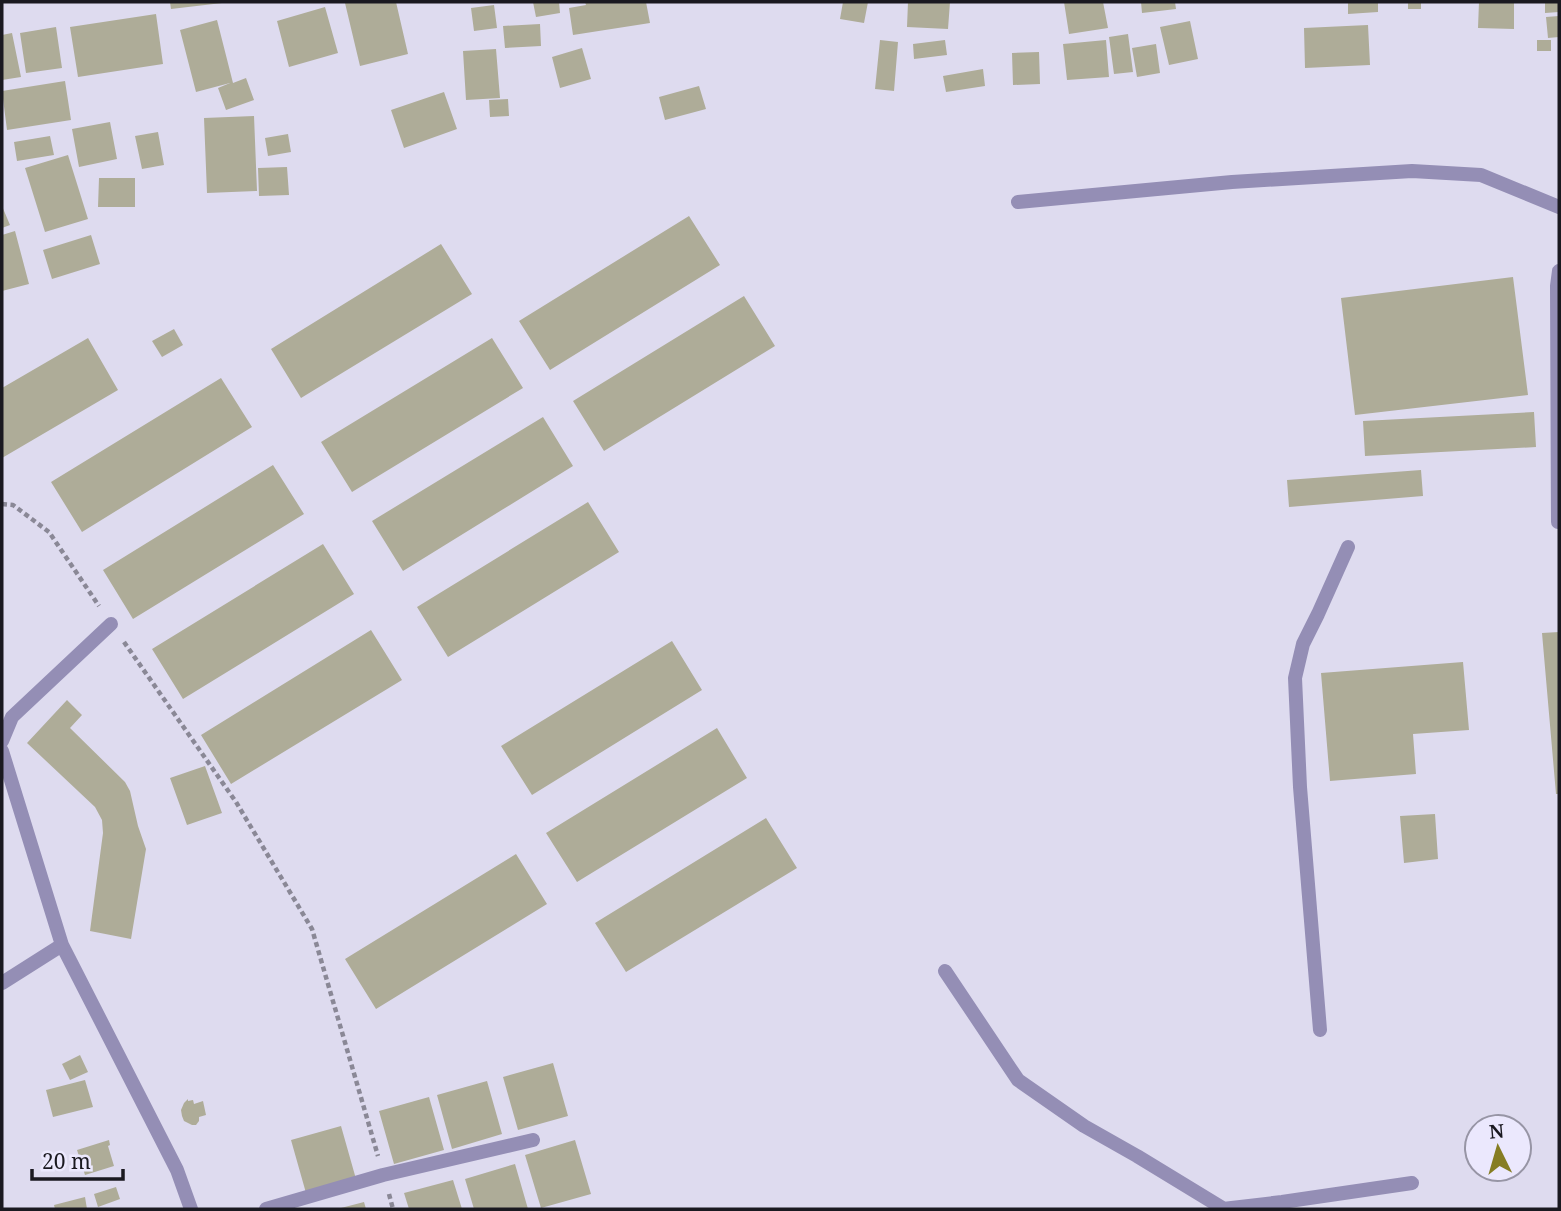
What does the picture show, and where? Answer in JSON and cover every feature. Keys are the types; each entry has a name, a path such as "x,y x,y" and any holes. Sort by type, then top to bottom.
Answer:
{"lane":[{"path":"1018,202 1232,182 1412,172 1481,175 1559,207"},
{"path":"1558,522 1559,271"},
{"path":"1320,1030 1300,787 1295,678 1303,644 1348,547"},
{"path":"2,741 12,717 111,624"},
{"path":"2,751 62,945 177,1170 191,1209"},
{"path":"2,983 62,945"},
{"path":"946,971 1018,1080 1084,1126 1224,1209 1412,1183"},
{"path":"266,1209 383,1175 533,1140"}],"path":[{"path":"2,504 13,505 49,532 236,802 312,929 393,1209"}],"building":[{"path":"170,2 221,2 222,3 171,9"},
{"path":"396,2 408,54 360,66 345,3"},
{"path":"533,2 559,2 560,13 536,17"},
{"path":"585,2 646,2 650,23 573,35 569,8 586,5"},
{"path":"843,2 868,2 864,23 840,19"},
{"path":"908,2 950,2 948,29 907,27"},
{"path":"1064,2 1103,2 1108,28 1069,34"},
{"path":"1141,2 1175,2 1176,9 1142,13"},
{"path":"1348,2 1378,2 1378,12 1348,14"},
{"path":"1408,2 1421,2 1421,9 1408,9"},
{"path":"1479,2 1514,2 1514,29 1478,28"},
{"path":"1545,2 1559,2 1559,12 1545,13"},
{"path":"494,5 497,28 474,31 471,8"},
{"path":"325,7 338,53 289,67 277,21"},
{"path":"156,14 163,64 78,77 70,27"},
{"path":"1559,16 1559,37 1548,38 1546,17"},
{"path":"217,20 233,83 246,78 254,100 226,110 218,88 230,83 196,92 180,30"},
{"path":"1190,21 1198,59 1169,65 1160,27"},
{"path":"540,24 541,46 505,48 503,26"},
{"path":"1368,25 1370,65 1305,68 1304,28"},
{"path":"56,27 62,68 26,73 20,33"},
{"path":"12,33 21,77 2,80 2,35"},
{"path":"1128,34 1133,72 1114,74 1109,37"},
{"path":"880,40 898,42 894,91 875,89"},
{"path":"945,40 947,55 914,59 913,44"},
{"path":"1106,40 1109,77 1067,80 1063,44"},
{"path":"1537,40 1551,40 1551,51 1537,51"},
{"path":"1156,44 1160,73 1137,77 1132,48"},
{"path":"582,48 591,79 560,88 552,57"},
{"path":"496,49 500,98 466,100 463,51"},
{"path":"1039,52 1040,84 1013,85 1012,53"},
{"path":"983,69 985,86 946,92 943,76"},
{"path":"65,81 71,120 7,130 2,91"},
{"path":"699,86 706,109 665,120 659,97"},
{"path":"444,92 457,129 404,148 391,110"},
{"path":"508,99 509,116 490,117 489,100"},
{"path":"254,116 257,191 207,193 204,118"},
{"path":"110,122 117,159 79,167 72,129"},
{"path":"158,132 164,165 142,169 135,136"},
{"path":"288,134 291,152 268,156 265,138"},
{"path":"50,136 54,155 17,161 14,142"},
{"path":"68,155 88,219 45,232 25,168"},
{"path":"287,167 289,195 259,196 258,168"},
{"path":"99,178 135,178 135,207 98,207"},
{"path":"2,206 10,225 2,228"},
{"path":"689,216 720,265 550,370 519,321"},
{"path":"15,231 29,284 2,291 2,235"},
{"path":"91,235 100,264 52,279 43,250"},
{"path":"441,244 472,294 301,398 271,349"},
{"path":"1513,277 1528,395 1355,415 1341,298"},
{"path":"744,296 775,346 604,451 573,401"},
{"path":"174,329 183,345 162,357 152,341"},
{"path":"88,338 118,390 2,458 2,388"},
{"path":"492,338 523,388 352,492 321,442"},
{"path":"221,378 252,427 82,532 51,482"},
{"path":"1534,412 1536,447 1365,456 1363,421"},
{"path":"543,417 573,466 403,571 372,521"},
{"path":"273,465 304,514 133,619 103,570"},
{"path":"1421,470 1423,496 1289,507 1287,480"},
{"path":"588,502 619,552 448,657 417,607"},
{"path":"323,544 354,594 183,699 152,649"},
{"path":"371,630 402,680 231,784 201,735"},
{"path":"1559,632 1559,794 1556,794 1542,633"},
{"path":"672,641 702,690 532,795 501,746"},
{"path":"1463,662 1469,730 1413,734 1416,774 1330,781 1321,673"},
{"path":"67,700 82,715 70,728 125,782 130,791 146,849 131,939 90,931 103,833 102,820 95,807 27,743"},
{"path":"717,728 747,778 577,882 546,833"},
{"path":"205,766 222,813 187,825 170,778"},
{"path":"1435,814 1438,859 1404,863 1400,816"},
{"path":"766,818 797,868 626,972 595,923"},
{"path":"516,854 547,904 376,1009 345,959"},
{"path":"80,1055 88,1072 70,1080 62,1064"},
{"path":"553,1063 568,1116 518,1130 503,1077"},
{"path":"85,1080 93,1107 53,1117 46,1090"},
{"path":"487,1081 502,1134 452,1149 437,1095"},
{"path":"429,1097 444,1150 394,1164 379,1111"},
{"path":"188,1099 193,1100 194,1104 203,1101 206,1115 199,1117 196,1125 184,1121 182,1116 181,1110"},
{"path":"341,1126 356,1179 306,1193 291,1140"},
{"path":"109,1140 108,1146 114,1166 85,1175 77,1150"},
{"path":"575,1140 591,1194 541,1208 525,1155"},
{"path":"515,1164 528,1209 474,1209 465,1179"},
{"path":"453,1180 462,1209 409,1209 404,1193"},
{"path":"116,1187 120,1199 98,1207 94,1194"},
{"path":"85,1197 87,1209 55,1209 54,1205"},
{"path":"364,1202 366,1209 341,1209 341,1208"}]}
